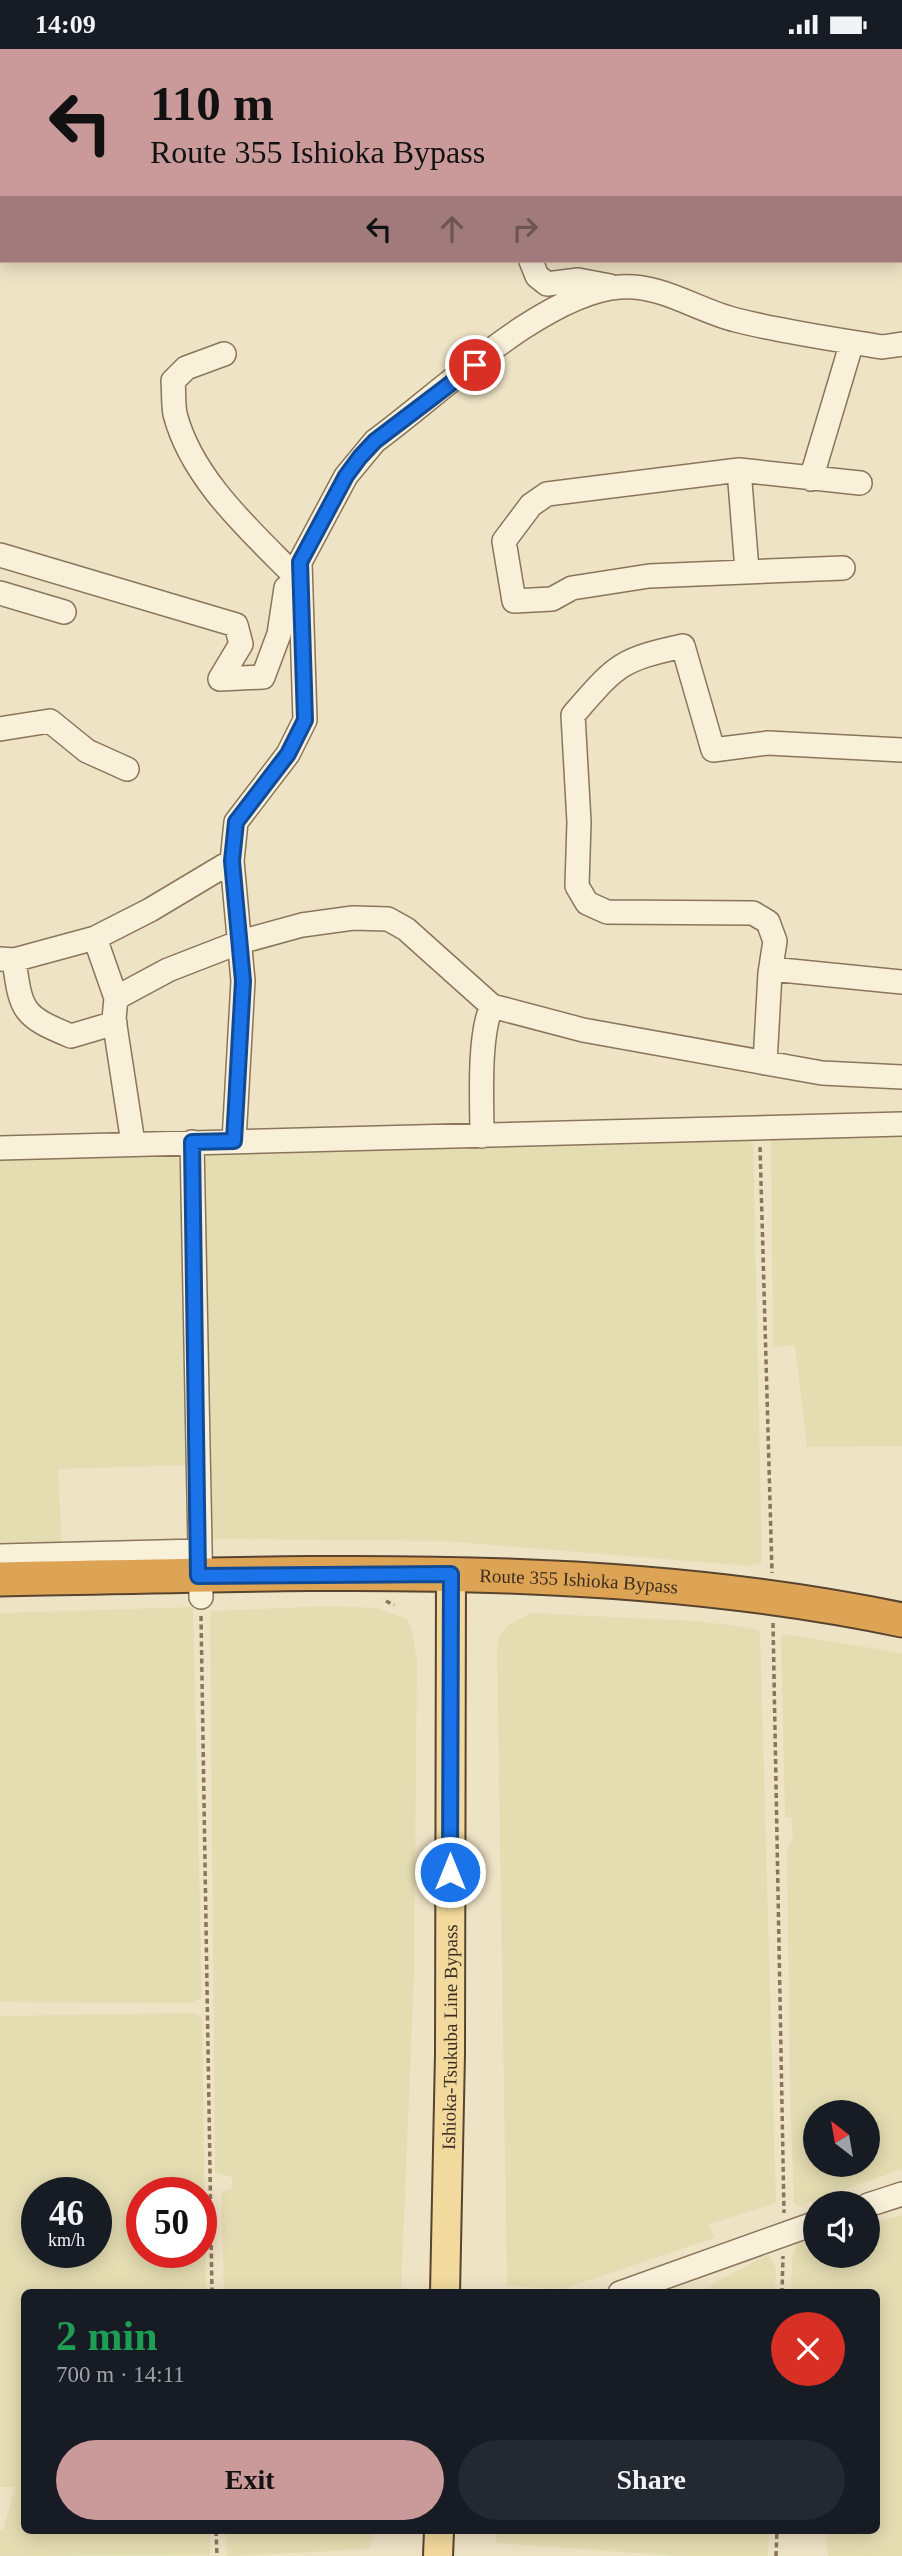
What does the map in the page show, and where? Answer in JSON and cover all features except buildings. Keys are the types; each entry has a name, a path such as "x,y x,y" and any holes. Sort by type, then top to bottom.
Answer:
{"highway":[{"name":"Route 355 Ishioka Bypass","path":"0,1579 451,1574 607,1582 771,1598 902,1620"}],"main road":[{"name":"Ishioka-Tsukuba Line Bypass","path":"445,2289 450,2054 451,1574"},
{"path":"438,2556 439,2534"}],"street":[{"path":"532,263 537,276 547,284 578,280 617,287 642,287 735,320 882,347 902,344"},
{"path":"234,1141 243,981 232,861 236,822 288,754 305,720 298,579 300,562 346,476 375,441 508,339 549,312 571,300 617,287"},
{"path":"811,479 852,342"},
{"path":"224,354 186,368 173,381 176,414 197,464 243,522 298,579"},
{"path":"738,470 747,570"},
{"path":"843,568 649,576 572,588 552,599 514,601 504,541 531,505 547,494 738,470 860,483"},
{"path":"1,561 236,625 241,644 220,679 263,677 279,634 286,588 298,579"},
{"path":"0,593 64,612"},
{"path":"765,1063 775,941 768,922 753,913 607,912 587,904 577,885 579,822 573,715 614,668 637,656 683,646 713,750 768,743 902,750"},
{"path":"0,729 50,721 87,751 127,769"},
{"path":"115,1023 71,1036 34,1017 20,1003 7,960 95,938 150,911 232,861"},
{"path":"116,998 167,970 240,942 302,925 353,918 388,919 406,929 492,1006 583,1030 822,1073 902,1077"},
{"path":"95,938 116,998 115,1023 133,1143"},
{"path":"771,969 902,982"},
{"path":"482,1136 483,1067 488,1014 492,1006"},
{"path":"0,1148 902,1124"},
{"path":"0,1556 199,1575 192,1142"},
{"path":"880,2201 902,2194"},
{"path":"631,2289 803,2227"}],"path":[{"path":"760,1128 784,2234 782,2289"},
{"path":"199,1575 212,2289"},
{"path":"216,2534 216,2556"},
{"path":"776,2556 777,2534"}],"shaded area":[{"path":"902,1134 902,1446 807,1447 795,1345 773,1347 771,1136"},
{"path":"753,1139 762,1561 759,1564 749,1566 444,1541 211,1539 212,1442 205,1441 201,1182 204,1153"},
{"path":"178,1151 184,1245 190,1465 58,1469 62,1545 0,1547 0,1160"},
{"path":"328,1606 376,1608 407,1619 412,1631 417,1661 414,1975 401,2289 224,2289 221,2192 231,2189 233,2178 215,2172 210,1611"},
{"path":"193,1607 202,1997 192,2003 0,2002 0,1613"},
{"path":"531,1613 696,1621 753,1628 760,1632 776,2203 709,2224 714,2238 563,2289 507,2286 497,1649 500,1635 507,1626"},
{"path":"786,1634 902,1653 902,2169 880,2177 880,2100 803,2100 803,2177 880,2177 841,2191 803,2191 803,2205 799,2206 794,2203 790,2097 787,1851 793,1835 791,1817 785,1817 781,1637"},
{"path":"194,2013 202,2017 204,2177 126,2177 126,2268 206,2268 206,2289 21,2289 21,2534 210,2534 210,2555 0,2556 0,2530 3,2530 15,2487 0,2487 0,2016"},
{"path":"902,2215 902,2556 828,2556 826,2534 880,2534 880,2289 791,2289 792,2258 797,2244 803,2242 803,2268 880,2268 880,2221"},
{"path":"768,2254 776,2268 775,2289 709,2289"},
{"path":"226,2534 374,2534 369,2549 227,2556"},
{"path":"496,2534 769,2534 768,2556 677,2556 496,2543"}],"route":[{"path":"450,1872 451,1574 198,1576 192,1142 234,1141 236,1060 243,981 232,861 236,822 288,754 305,720 298,579 300,562 346,476 360,457 375,441 475,365"}]}
